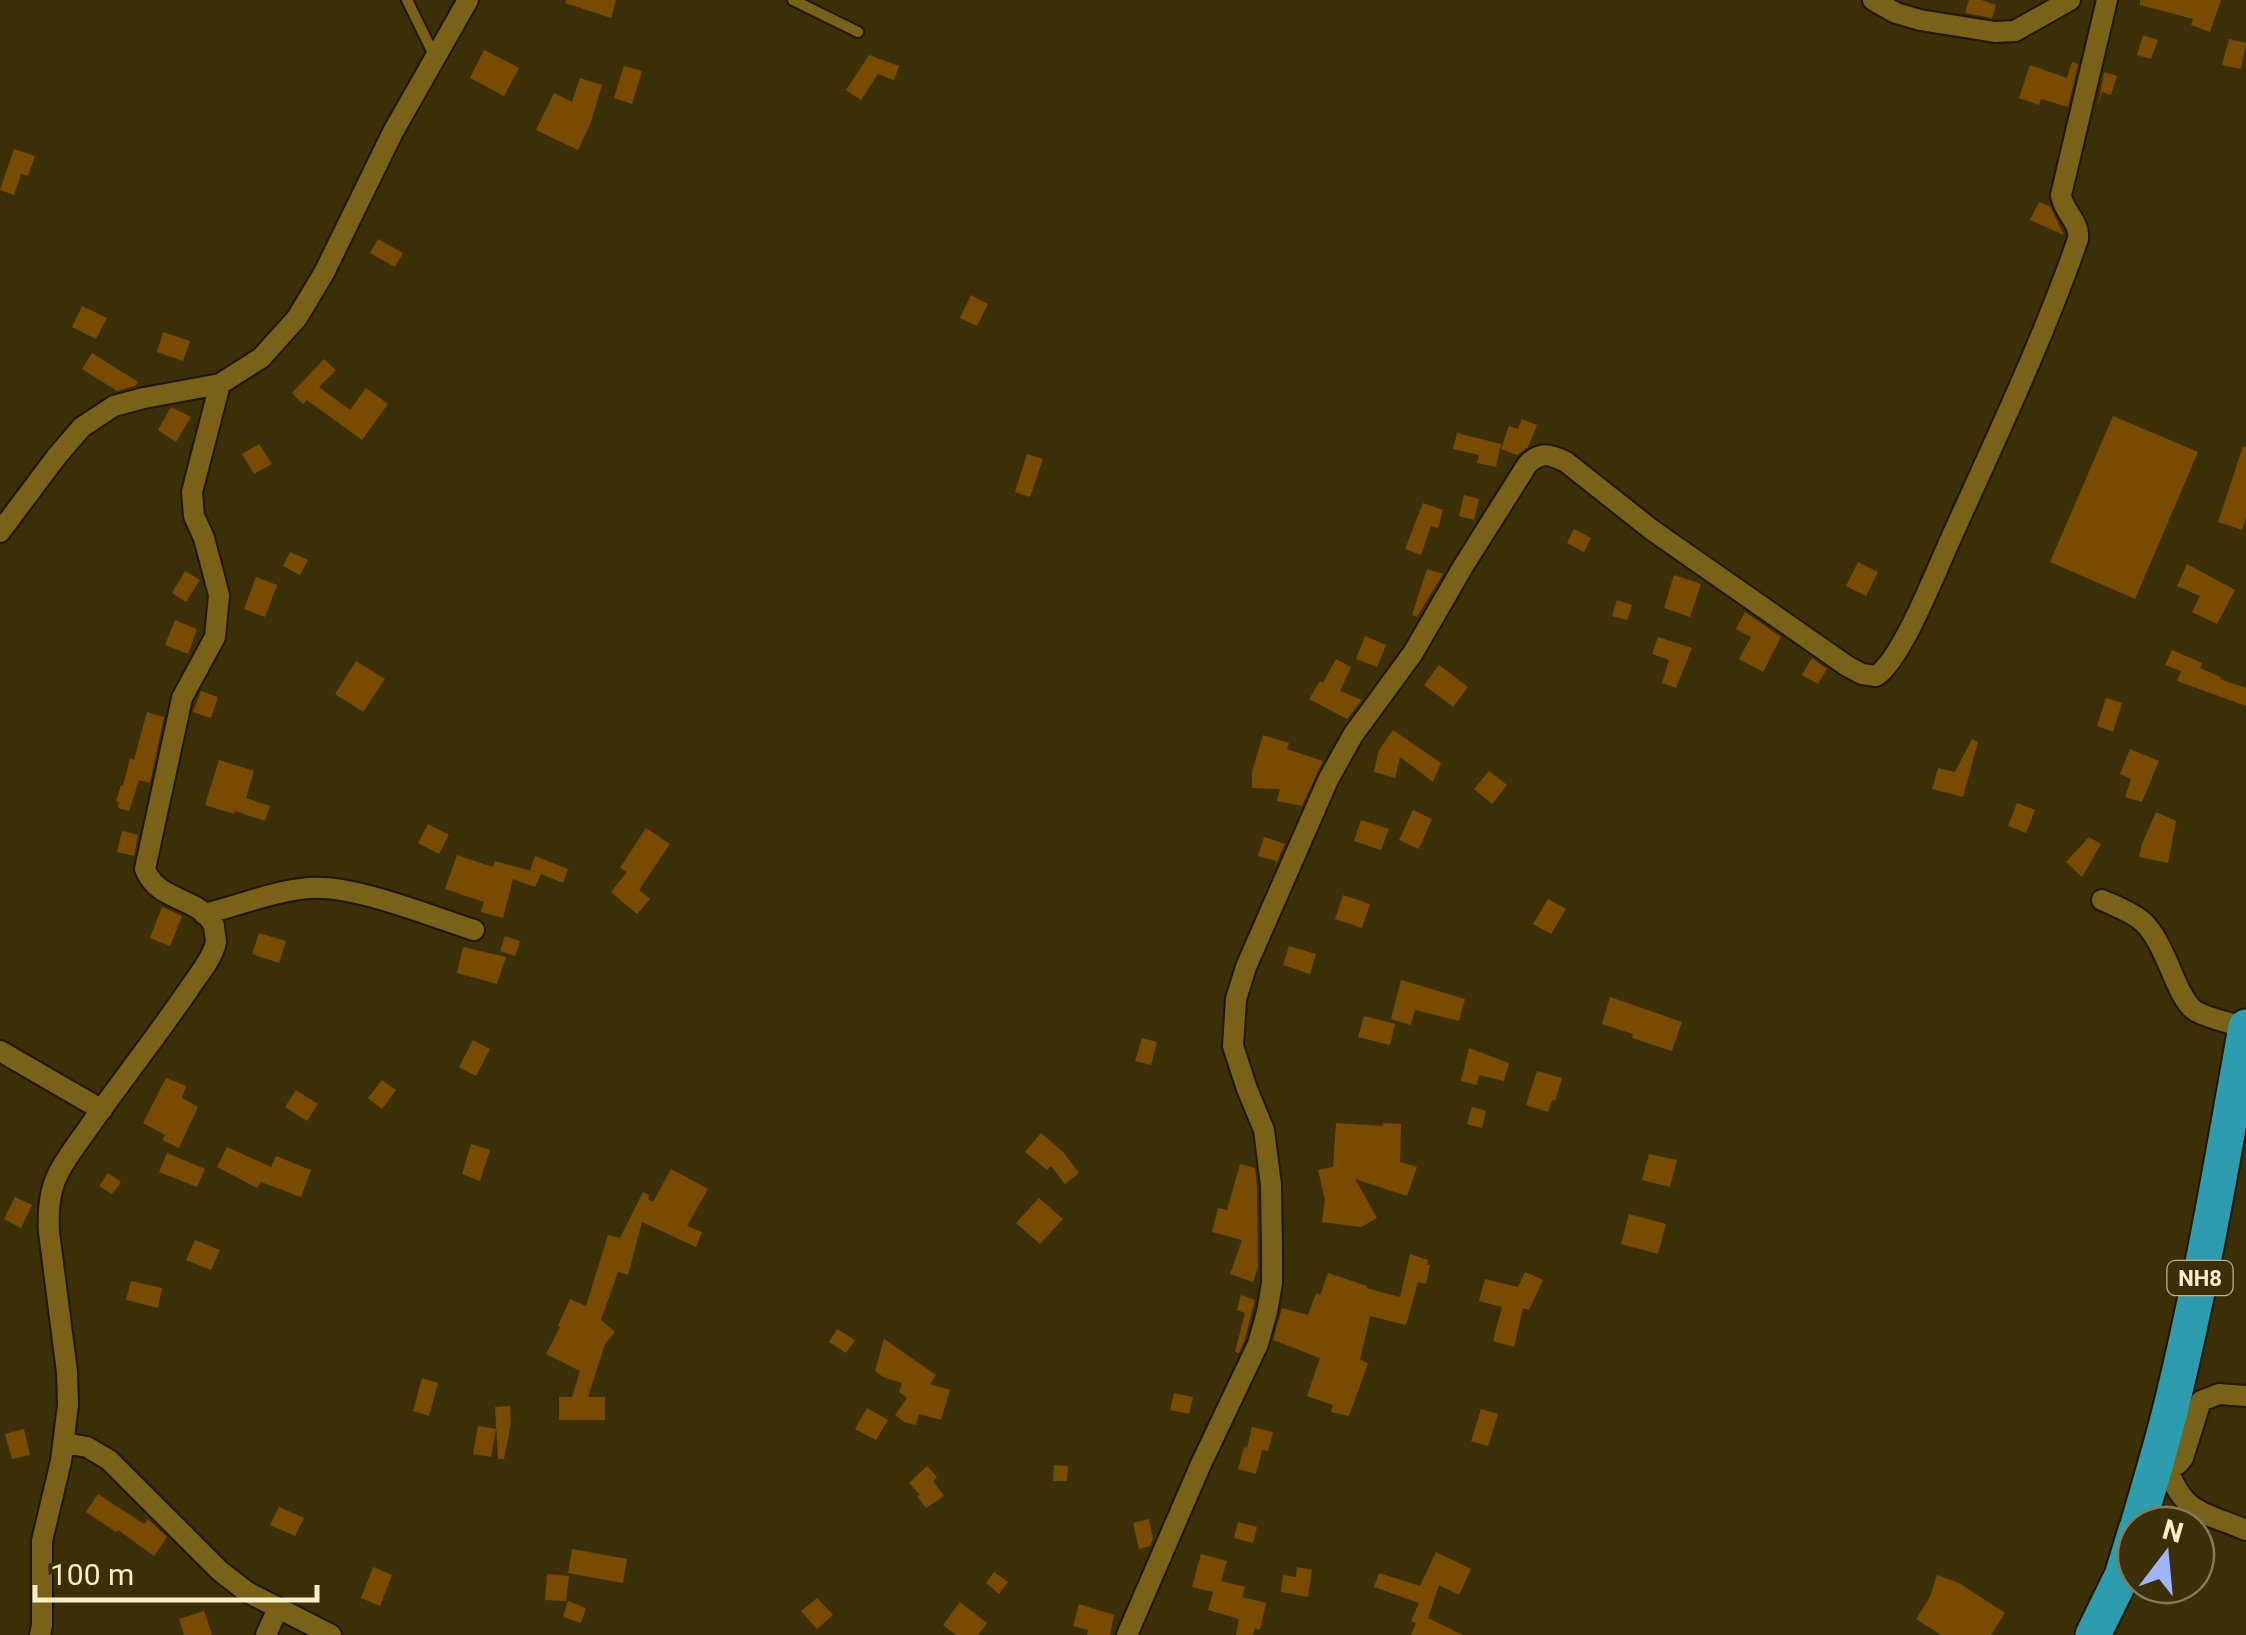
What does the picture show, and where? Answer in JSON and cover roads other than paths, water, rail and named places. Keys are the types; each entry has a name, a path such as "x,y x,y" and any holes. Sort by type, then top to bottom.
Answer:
{"highway":[{"name":"NH8","path":"2146,1505 2161,1467 2207,1246 2246,1028"},
{"name":"NH8","path":"2093,1635 2116,1588"}],"street":[{"path":"0,532 82,427 114,406 220,384 261,358 297,318 324,273 393,132 468,0"},
{"path":"1872,0 1920,20 1995,32 2015,31 2070,0"},
{"path":"1127,1635 1258,1344 1267,1312 1272,1283 1271,1185 1264,1130 1233,1046 1236,998 1299,843 1353,735 1413,653 1534,457 1544,454 1566,462 1652,530 1847,666 1876,676 1887,670 1915,618 1978,478 2078,239 2076,222 2062,205 2061,195 2107,0"},
{"path":"40,1635 42,1541 64,1443 68,1405 49,1232 52,1190 59,1172 154,1040 216,942 214,927 204,914 161,892 150,881 145,868 182,698 215,637 219,596 194,516 192,492 220,384"},
{"path":"204,914 271,894 310,888 361,894 474,930"},
{"path":"2102,900 2145,924 2159,943 2190,1007 2246,1028"},
{"path":"0,1051 102,1110"},
{"path":"2246,1396 2219,1394 2202,1401 2184,1458 2180,1464 2161,1467 2185,1502 2246,1530"},
{"path":"64,1443 87,1447 109,1460 220,1571 247,1592 331,1635"},
{"path":"266,1635 278,1608"}],"lane":[{"path":"406,0 435,58"},
{"path":"793,0 858,32"}]}
